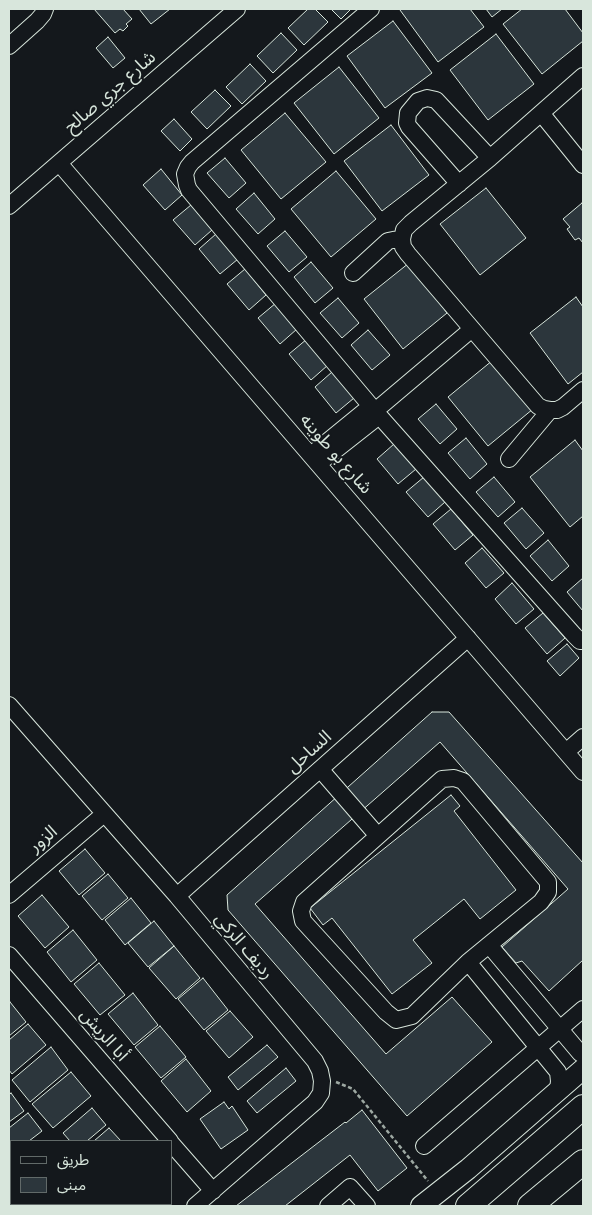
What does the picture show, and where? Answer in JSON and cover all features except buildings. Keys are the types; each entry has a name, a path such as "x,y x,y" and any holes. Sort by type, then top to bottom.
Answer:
{"highway":[{"path":"468,1206 583,1108"},
{"path":"530,1206 583,1162"},
{"path":"541,1206 561,1182"}],"main road":[{"path":"421,1206 468,1169 583,1069"}],"street":[{"path":"9,46 37,21 45,9"},
{"name":"شارع جري صالح","path":"9,206 237,9"},
{"path":"371,9 192,162 185,174 185,179 189,190 375,411 574,635 580,641 583,641"},
{"path":"583,76 490,158 411,223 404,230 402,240 402,247 538,406 544,409 557,410 564,407 583,390"},
{"path":"459,184 409,128 407,123 408,113 418,100 427,98 436,100 490,158"},
{"path":"541,114 583,165"},
{"name":"شارع بو طوينه","path":"59,162 583,772"},
{"path":"353,273 388,241 402,240"},
{"path":"314,459 375,411 472,329"},
{"path":"508,459 550,410"},
{"name":"الساحل","path":"177,896 468,638"},
{"name":"رديف الركي","path":"9,705 177,896 315,1061 322,1081"},
{"path":"566,752 583,737"},
{"path":"320,769 378,836"},
{"path":"454,778 463,781 548,882 548,892 541,902 488,945 412,1016 396,1020 386,1012 303,920 301,911 304,902 442,779 454,778"},
{"name":"الزور","path":"9,895 104,814"},
{"path":"488,945 583,1055"},
{"name":"أبا الريش","path":"9,954 169,1140"},
{"path":"468,962 558,1072 558,1091"},
{"path":"424,1146 583,1009"},
{"path":"195,1206 315,1102 321,1093 322,1081"},
{"name":"أبا الريش","path":"172,1143 213,1191"},
{"path":"328,1206 350,1187 367,1206"}],"path":[{"path":"322,1081 336,1082 353,1089 438,1194"}]}
